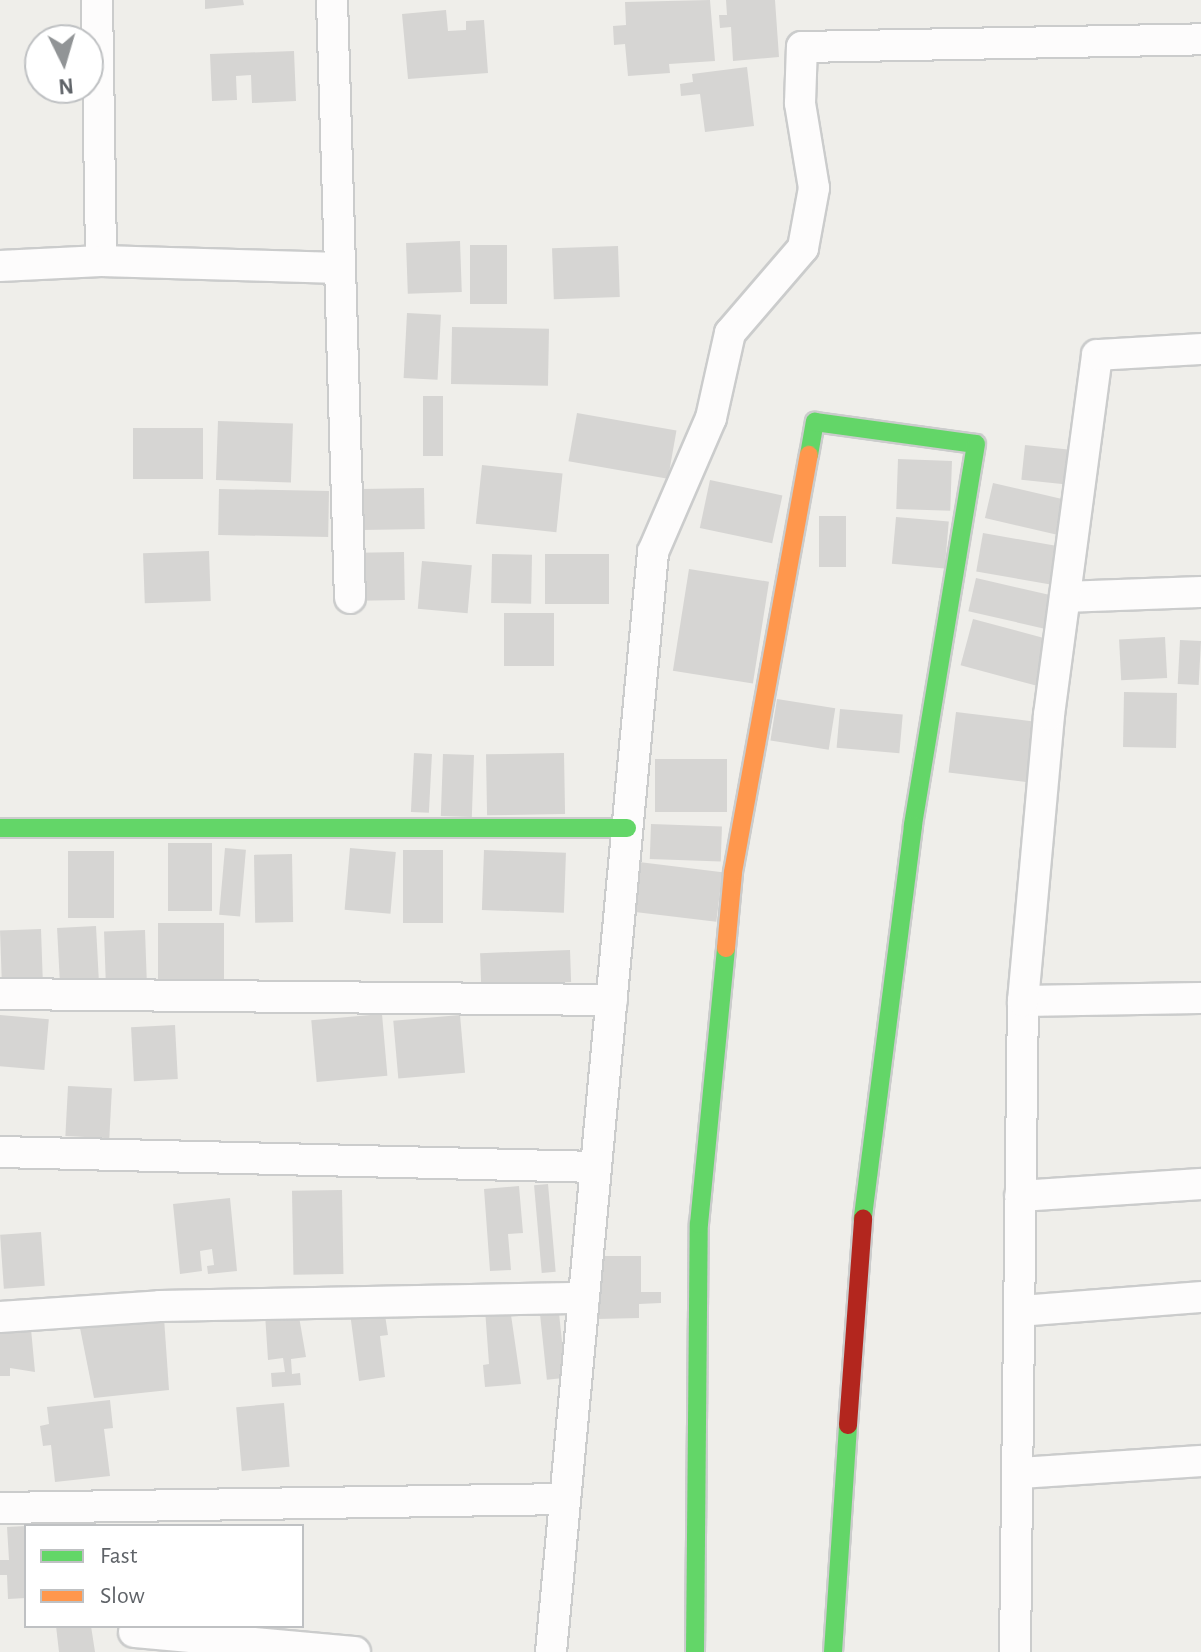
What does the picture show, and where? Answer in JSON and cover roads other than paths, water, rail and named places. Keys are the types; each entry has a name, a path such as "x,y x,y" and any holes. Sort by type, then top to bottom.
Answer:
{"street":[{"path":"97,0 101,261"},
{"path":"332,0 350,598"},
{"path":"551,1652 653,552 711,418 730,333 803,248 814,188 800,103 802,47 1201,39"},
{"path":"0,266 101,261 340,268"},
{"path":"1015,1652 1020,1473 1023,1001 1065,597 1097,355 1201,349"},
{"path":"695,1652 699,1224 731,887 815,422 976,444 913,826 858,1262 833,1652"},
{"path":"1065,597 1201,592"},
{"path":"0,828 627,828"},
{"path":"0,994 612,1000"},
{"path":"1023,1001 1201,998"},
{"path":"0,1152 596,1167"},
{"path":"1020,1196 1201,1184"},
{"path":"1020,1311 1201,1297"},
{"path":"0,1317 160,1306 584,1298"},
{"path":"1020,1473 1201,1461"},
{"path":"0,1508 565,1499"},
{"path":"134,1632 355,1652"}]}
